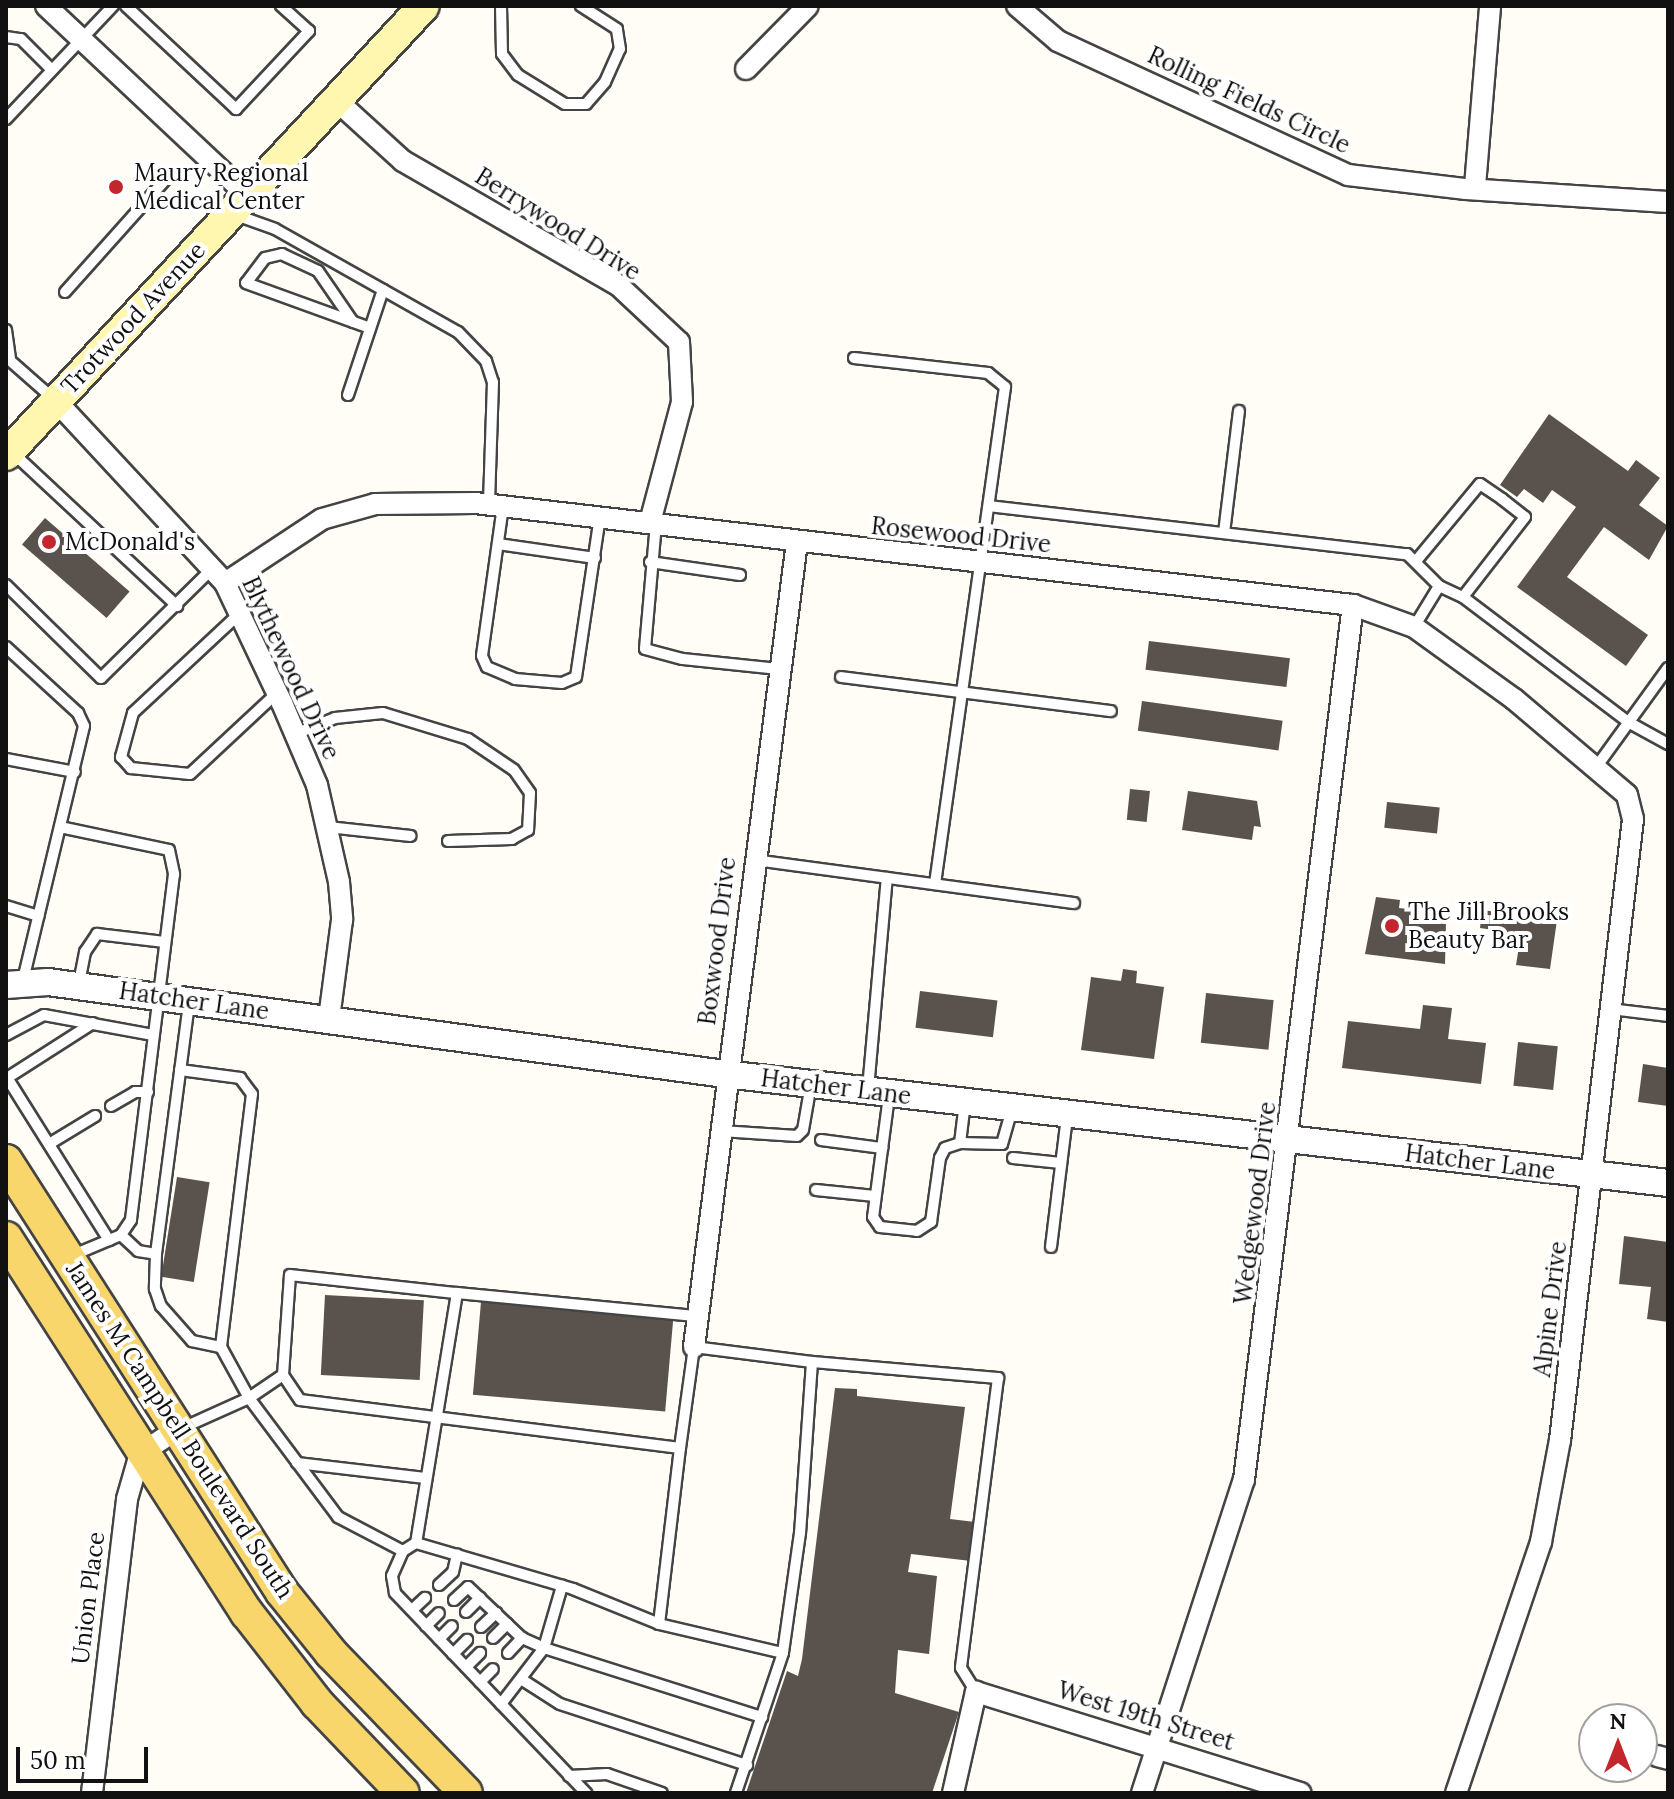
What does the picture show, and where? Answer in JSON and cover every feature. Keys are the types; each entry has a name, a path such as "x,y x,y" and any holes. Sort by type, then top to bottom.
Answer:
{"main road":[{"name":"Trotwood Avenue","path":"8,453 424,6"},
{"name":"James M Campbell Boulevard South","path":"6,1161 282,1592 331,1653 466,1793"},
{"name":"James M Campbell Boulevard South","path":"6,1238 140,1454 300,1681 403,1793"}],"street":[{"path":"46,6 239,204"},
{"path":"746,69 808,6"},
{"name":"Rolling Fields Circle","path":"1017,6 1058,41 1348,175 1466,189 1475,186 1668,202"},
{"path":"1475,186 1490,6"},
{"name":"Berrywood Drive","path":"337,101 403,161 618,285 679,342 682,402 653,522"},
{"name":"Blythewood Drive","path":"56,401 218,576 277,693 328,827 342,920 329,1019"},
{"name":"Rosewood Drive","path":"218,576 335,515 375,504 496,506 1353,605 1414,627 1597,766 1627,795 1633,819"},
{"name":"Boxwood Drive","path":"694,1347 725,1074 797,542"},
{"name":"Wedgewood Drive","path":"1142,1793 1244,1480 1290,1140 1353,605"},
{"name":"Alpine Drive","path":"1456,1793 1541,1542 1560,1440 1633,819"},
{"name":"Hatcher Lane","path":"14,984 78,986 725,1074 1668,1183"},
{"path":"140,1454 176,1430"},
{"name":"Union Place","path":"92,1793 127,1499 140,1454"},
{"path":"953,1793 976,1692"},
{"name":"West 19th Street","path":"976,1692 1158,1744 1301,1793"}],"lane":[{"path":"6,119 113,6"},
{"path":"126,6 236,109 309,31 281,6"},
{"path":"501,6 502,54 518,75 565,104 586,104 605,82 620,49 617,29 581,6"},
{"path":"6,37 21,39 51,69"},
{"path":"65,292 166,179"},
{"path":"239,204 275,229 458,332 486,361 493,382 498,544 482,656 487,667 515,679 562,683 576,677 600,516"},
{"path":"353,322 318,271 282,254 265,258 246,283 300,302 353,322 370,328"},
{"path":"348,395 383,290"},
{"path":"6,330 8,358 56,401"},
{"path":"854,358 988,373 1005,387 966,692 935,884"},
{"path":"1224,533 1239,411"},
{"path":"8,453 177,606"},
{"path":"1416,561 1480,484 1514,508 1525,517 1463,597"},
{"path":"989,506 1407,554 1439,586 1463,597 1628,722 1668,744"},
{"path":"653,522 645,649 683,659 778,669"},
{"path":"498,544 595,558"},
{"path":"650,562 740,575"},
{"path":"6,585 101,678 177,606 218,576"},
{"path":"1414,627 1439,586"},
{"path":"239,614 133,713 121,757 131,768 190,774 277,693"},
{"path":"6,647 78,713 84,726 39,916 14,984"},
{"path":"1597,766 1668,668"},
{"path":"841,677 1111,711"},
{"path":"295,734 335,718 383,713 468,739 514,770 530,793 528,830 512,839 448,841"},
{"path":"6,759 75,772"},
{"path":"60,827 169,850 174,874 131,1220 121,1235 69,1257"},
{"path":"328,827 411,836"},
{"path":"753,860 1074,903"},
{"path":"887,878 879,1092 882,1148 873,1217 880,1227 926,1228 940,1158 945,1148 960,1143 1002,1144 1012,1108"},
{"path":"6,906 39,916"},
{"path":"78,986 85,952 97,934 165,942"},
{"path":"190,1001 156,1254 155,1289 161,1306 192,1341 221,1347"},
{"path":"1609,1009 1668,1016"},
{"path":"6,1035 44,1015 153,1035"},
{"path":"93,1023 7,1077 109,1240"},
{"path":"180,1070 240,1078 252,1094 221,1347 249,1398 338,1517 403,1551"},
{"path":"719,1131 797,1136 803,1130 811,1084"},
{"path":"111,1106 135,1092 148,1092"},
{"path":"960,1143 965,1102"},
{"path":"1051,1247 1067,1114"},
{"path":"49,1144 95,1116"},
{"path":"821,1140 882,1148"},
{"path":"1013,1158 1061,1163"},
{"path":"816,1190 875,1196"},
{"path":"121,1235 138,1251 156,1254"},
{"path":"680,1448 300,1400 283,1375 290,1275 698,1316"},
{"path":"416,1543 457,1293"},
{"path":"659,1624 694,1347 812,1362 998,1378 961,1668 976,1692"},
{"path":"736,1793 783,1653 800,1533 812,1362"},
{"path":"176,1430 249,1398 283,1375"},
{"path":"297,1463 425,1478"},
{"path":"586,1793 395,1593 392,1576 403,1551 416,1543 457,1554 562,1586 659,1624 783,1653"},
{"path":"439,1585 453,1572 457,1554"},
{"path":"453,1572 522,1638 544,1648 762,1717"},
{"path":"501,1704 544,1648 562,1586"},
{"path":"454,1600 468,1587"},
{"path":"412,1610 425,1598"},
{"path":"466,1612 480,1598"},
{"path":"426,1626 439,1613"},
{"path":"481,1627 496,1613"},
{"path":"493,1638 507,1624"},
{"path":"439,1639 452,1626"},
{"path":"508,1653 522,1638"},
{"path":"453,1654 467,1640"},
{"path":"466,1667 480,1653"},
{"path":"480,1682 493,1669"},
{"path":"521,1679 560,1704 747,1765"},
{"path":"569,1776 607,1774 662,1793"}],"building":[{"path":"1549,414 1628,471 1636,460 1660,478 1639,505 1668,526 1649,560 1604,527 1567,577 1648,635 1626,666 1517,587 1576,507 1552,490 1543,503 1524,489 1517,497 1500,485"},
{"path":"45,518 130,591 107,618 22,544"},
{"path":"1149,641 1290,658 1286,687 1145,670"},
{"path":"1142,701 1283,721 1278,750 1138,731"},
{"path":"1130,789 1150,791 1147,822 1127,820"},
{"path":"1188,791 1257,801 1261,827 1254,826 1252,840 1182,830"},
{"path":"1387,802 1440,808 1437,833 1384,828"},
{"path":"1376,897 1400,900 1399,908 1417,910 1416,918 1446,922 1445,964 1365,954"},
{"path":"1482,910 1557,920 1550,969 1516,965 1521,934 1480,928"},
{"path":"1123,969 1137,971 1136,983 1164,987 1154,1059 1081,1050 1091,977 1121,981"},
{"path":"920,991 997,1001 993,1037 915,1028"},
{"path":"1206,993 1274,1000 1268,1050 1201,1043"},
{"path":"1423,1005 1452,1008 1448,1039 1486,1043 1481,1084 1342,1068 1348,1021 1420,1029"},
{"path":"1518,1042 1558,1046 1553,1090 1513,1086"},
{"path":"1643,1064 1668,1068 1668,1106 1638,1102"},
{"path":"177,1177 210,1182 194,1282 161,1277"},
{"path":"1624,1236 1668,1242 1668,1322 1647,1319 1651,1287 1619,1284"},
{"path":"325,1295 424,1300 420,1380 321,1375"},
{"path":"481,1302 673,1319 665,1411 473,1395"},
{"path":"835,1388 857,1389 857,1396 965,1407 950,1519 975,1522 971,1561 911,1554 908,1572 937,1576 929,1654 898,1650 895,1693 959,1712 932,1793 746,1793 787,1671 798,1676 802,1659"}],"place":[{"name":"Maury Regional Medical Center","path":"116,187"},
{"name":"McDonald's","path":"49,542"},
{"name":"The Jill Brooks Beauty Bar","path":"1392,926"}]}
